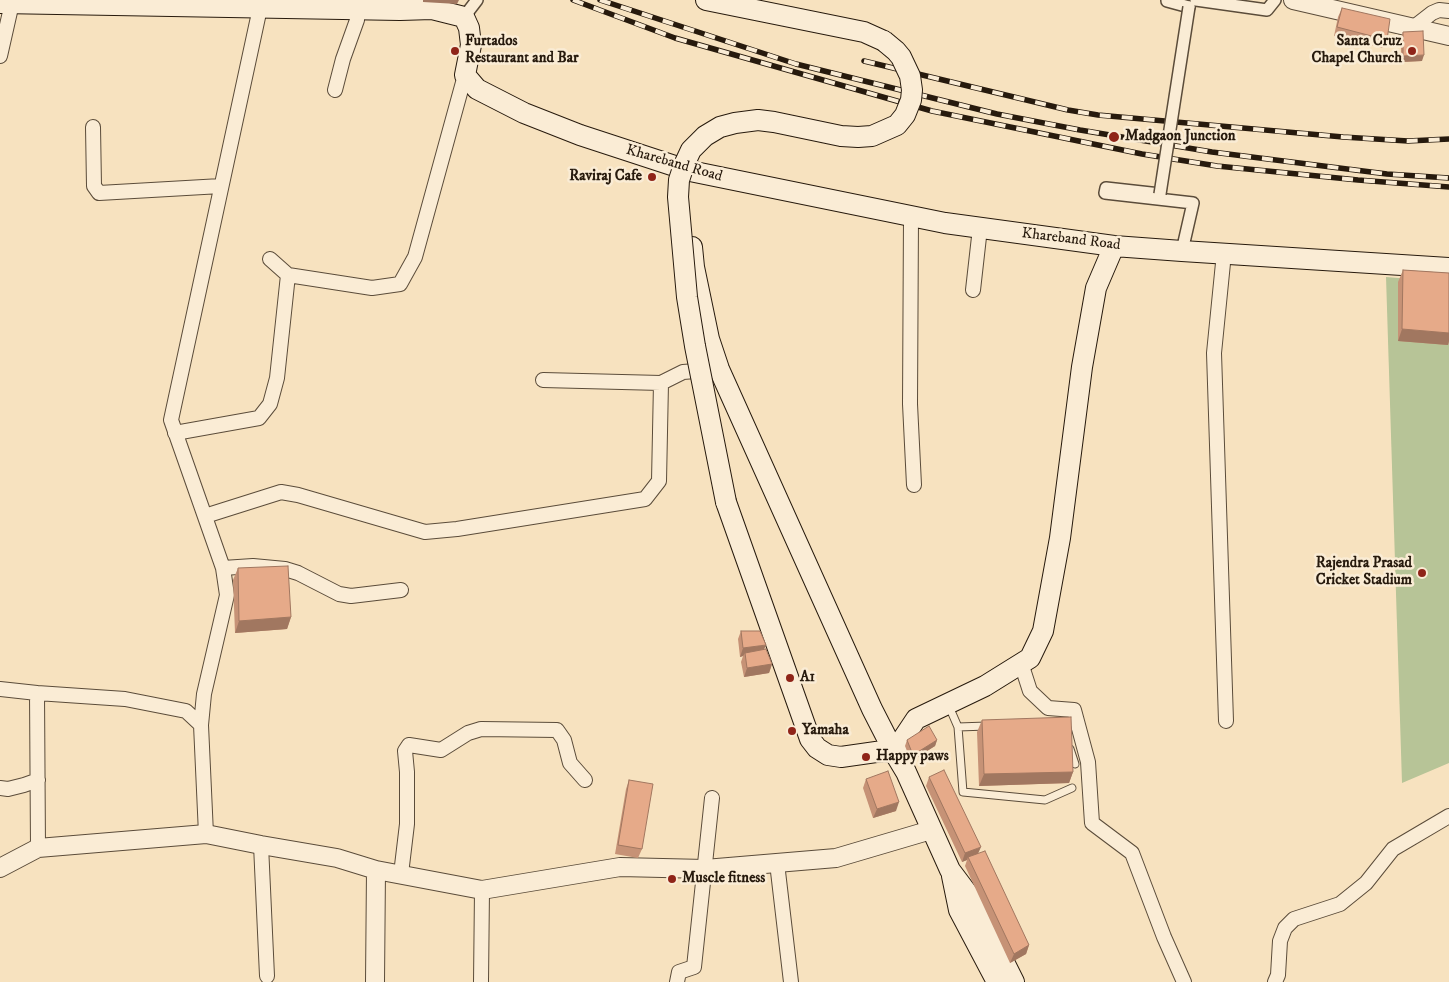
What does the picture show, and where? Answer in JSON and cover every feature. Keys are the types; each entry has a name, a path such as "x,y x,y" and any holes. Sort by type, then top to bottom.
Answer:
{"main road":[{"path":"706,0 864,32 891,47 901,57 910,76 911,100 905,115 897,125 872,136 841,136 758,120 720,127 705,136 691,150 679,180 678,197 687,297 726,502 810,739 817,748 828,755 841,757 883,751 894,752"},
{"path":"6,3 58,2 357,10 432,8 464,17 471,45 465,76"},
{"name":"Khareband Road","path":"465,76 478,89 524,113 690,172 911,217 1114,246 1449,268"},
{"path":"690,172 687,202 694,267 709,339 719,369 872,709 906,772 950,870 974,902 1014,982"},
{"path":"894,752 916,719 985,686 1030,658 1043,631 1060,538 1082,366 1096,288 1114,246"},
{"path":"950,870 959,910 996,982"}],"street":[{"path":"464,17 477,0"},
{"path":"1168,0 1267,10 1275,0"},
{"path":"1293,0 1333,4 1449,36"},
{"path":"0,56 6,3"},
{"path":"1182,251 1193,203 1105,193 1106,188 1160,194 1192,3"},
{"path":"206,834 201,725 204,694 227,594 223,568 171,420 260,8"},
{"path":"335,90 342,59 357,20 357,10"},
{"path":"1414,27 1432,12 1439,10 1449,11"},
{"path":"270,259 288,275 372,288 400,284 415,257 465,76"},
{"path":"93,127 94,186 99,193 221,186"},
{"path":"911,217 910,404 914,485"},
{"path":"973,290 980,228"},
{"path":"1224,253 1214,353 1226,721"},
{"path":"175,433 259,418 270,404 277,378 288,275"},
{"path":"543,380 661,383 683,372 719,369"},
{"path":"205,516 281,492 298,495 424,532 456,529 646,499 659,481 661,383"},
{"path":"223,568 253,566 285,569 298,573 339,594 351,596 401,590"},
{"path":"1021,663 1030,691 1048,708 1074,710 1088,762 1092,823 1132,853 1164,937 1184,982"},
{"path":"0,689 126,699 186,710 201,725"},
{"path":"37,692 38,848"},
{"path":"401,874 408,824 405,751 409,745 441,750 468,734 481,730 556,730 564,740 570,763 585,780"},
{"path":"0,788 8,789 38,780"},
{"path":"677,982 679,972 694,968 712,798"},
{"path":"1276,982 1280,941 1285,928 1294,918 1340,904 1366,883 1393,850 1449,816"},
{"path":"0,868 38,848 206,834 261,846 337,858 376,870 482,890 620,867 705,869 836,858 931,830"},
{"path":"261,846 267,976"},
{"path":"778,863 791,982"},
{"path":"375,982 376,870"},
{"path":"481,982 482,890"}],"lane":[{"path":"948,704 958,727 963,792 1045,800 1072,788"},
{"path":"958,727 995,726"},
{"path":"1067,740 1075,764"}],"green space":[{"name":"Rajendra Prasad Cricket Stadium","path":"1386,277 1449,282 1449,763 1402,783"}],"building":[{"path":"1342,8 1390,19 1387,40 1337,27"},
{"path":"1423,31 1424,55 1403,56 1403,32"},
{"path":"1403,270 1449,273 1449,333 1402,329"},
{"path":"288,566 291,617 239,621 238,568"},
{"path":"741,631 760,631 766,645 743,648"},
{"path":"766,649 772,664 747,668 745,653"},
{"path":"1071,717 1073,772 984,774 982,720"},
{"path":"929,726 937,740 913,755 907,740"},
{"path":"944,770 981,847 965,853 929,777"},
{"path":"888,771 899,802 877,809 866,779"},
{"path":"629,780 653,784 642,849 618,845"},
{"path":"985,851 1029,945 1014,954 968,857"}],"railway":[{"path":"573,0 675,38 932,111 1142,154 1217,166 1449,187"},
{"path":"600,0 796,64 997,114 1212,152 1387,174 1449,178"},
{"path":"864,61 1068,110 1098,115 1343,137 1408,141 1449,139"}],"place":[{"name":"Furtados Restaurant and Bar","path":"455,51"},
{"name":"Santa Cruz Chapel Church","path":"1412,51"},
{"name":"Madgaon Junction","path":"1114,137"},
{"name":"Raviraj Cafe","path":"652,177"},
{"name":"Rajendra Prasad Cricket Stadium","path":"1422,573"},
{"name":"A1","path":"790,678"},
{"name":"Yamaha","path":"792,731"},
{"name":"Happy paws","path":"866,757"},
{"name":"Muscle fitness","path":"672,879"}]}
